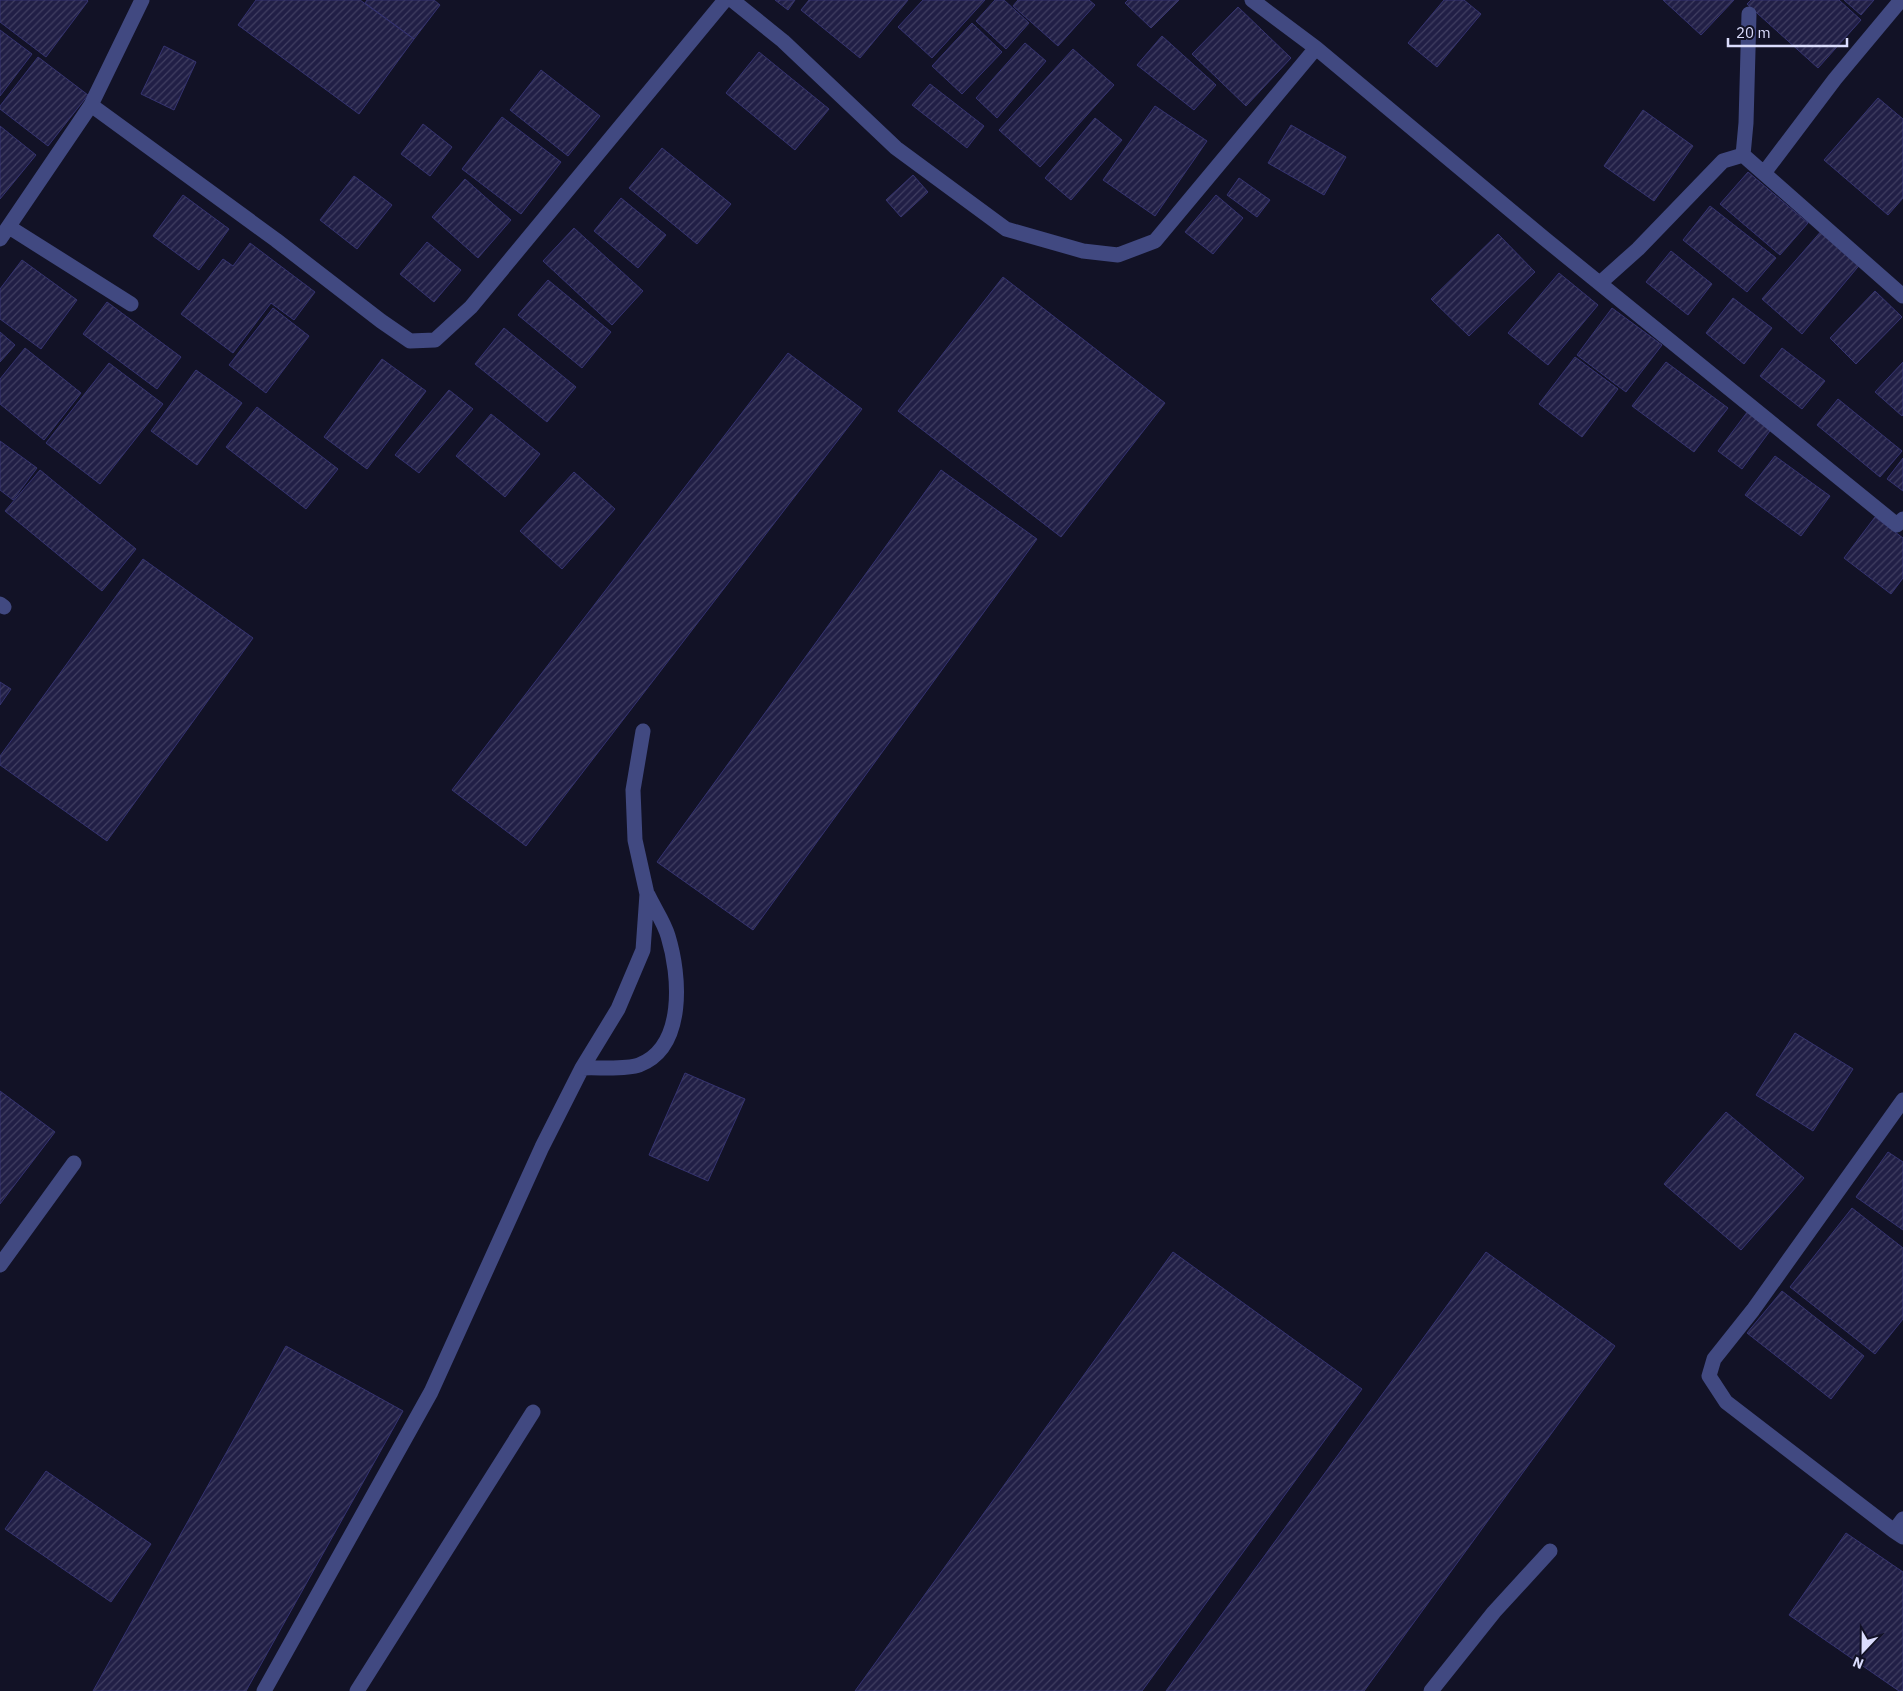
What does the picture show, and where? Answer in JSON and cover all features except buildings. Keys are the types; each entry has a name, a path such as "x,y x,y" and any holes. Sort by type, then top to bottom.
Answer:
{"street":[{"path":"131,304 5,233 91,104 142,0"},
{"path":"91,104 410,341 436,340 471,306 725,0"},
{"path":"732,0 783,41 896,148 1006,229 1083,251 1118,255 1155,241 1316,48"},
{"path":"1252,0 1316,48 1897,525 1903,519"},
{"path":"1764,172 1835,79 1901,0"},
{"path":"1743,155 1746,123 1748,14"},
{"path":"1600,283 1638,249 1722,161 1743,155"},
{"path":"1743,155 1903,296"},
{"path":"582,1068 638,1066 657,1056 671,1035 677,987 668,935 647,894 635,840 633,790 643,731"},
{"path":"264,1691 431,1392 542,1148 582,1068 618,1009 642,950 647,894"},
{"path":"1900,1529 1726,1402 1709,1376 1714,1358 1752,1310 1903,1100"},
{"path":"0,1265 74,1163"},
{"path":"358,1691 533,1412"},
{"path":"1431,1691 1494,1612 1550,1551"}]}
